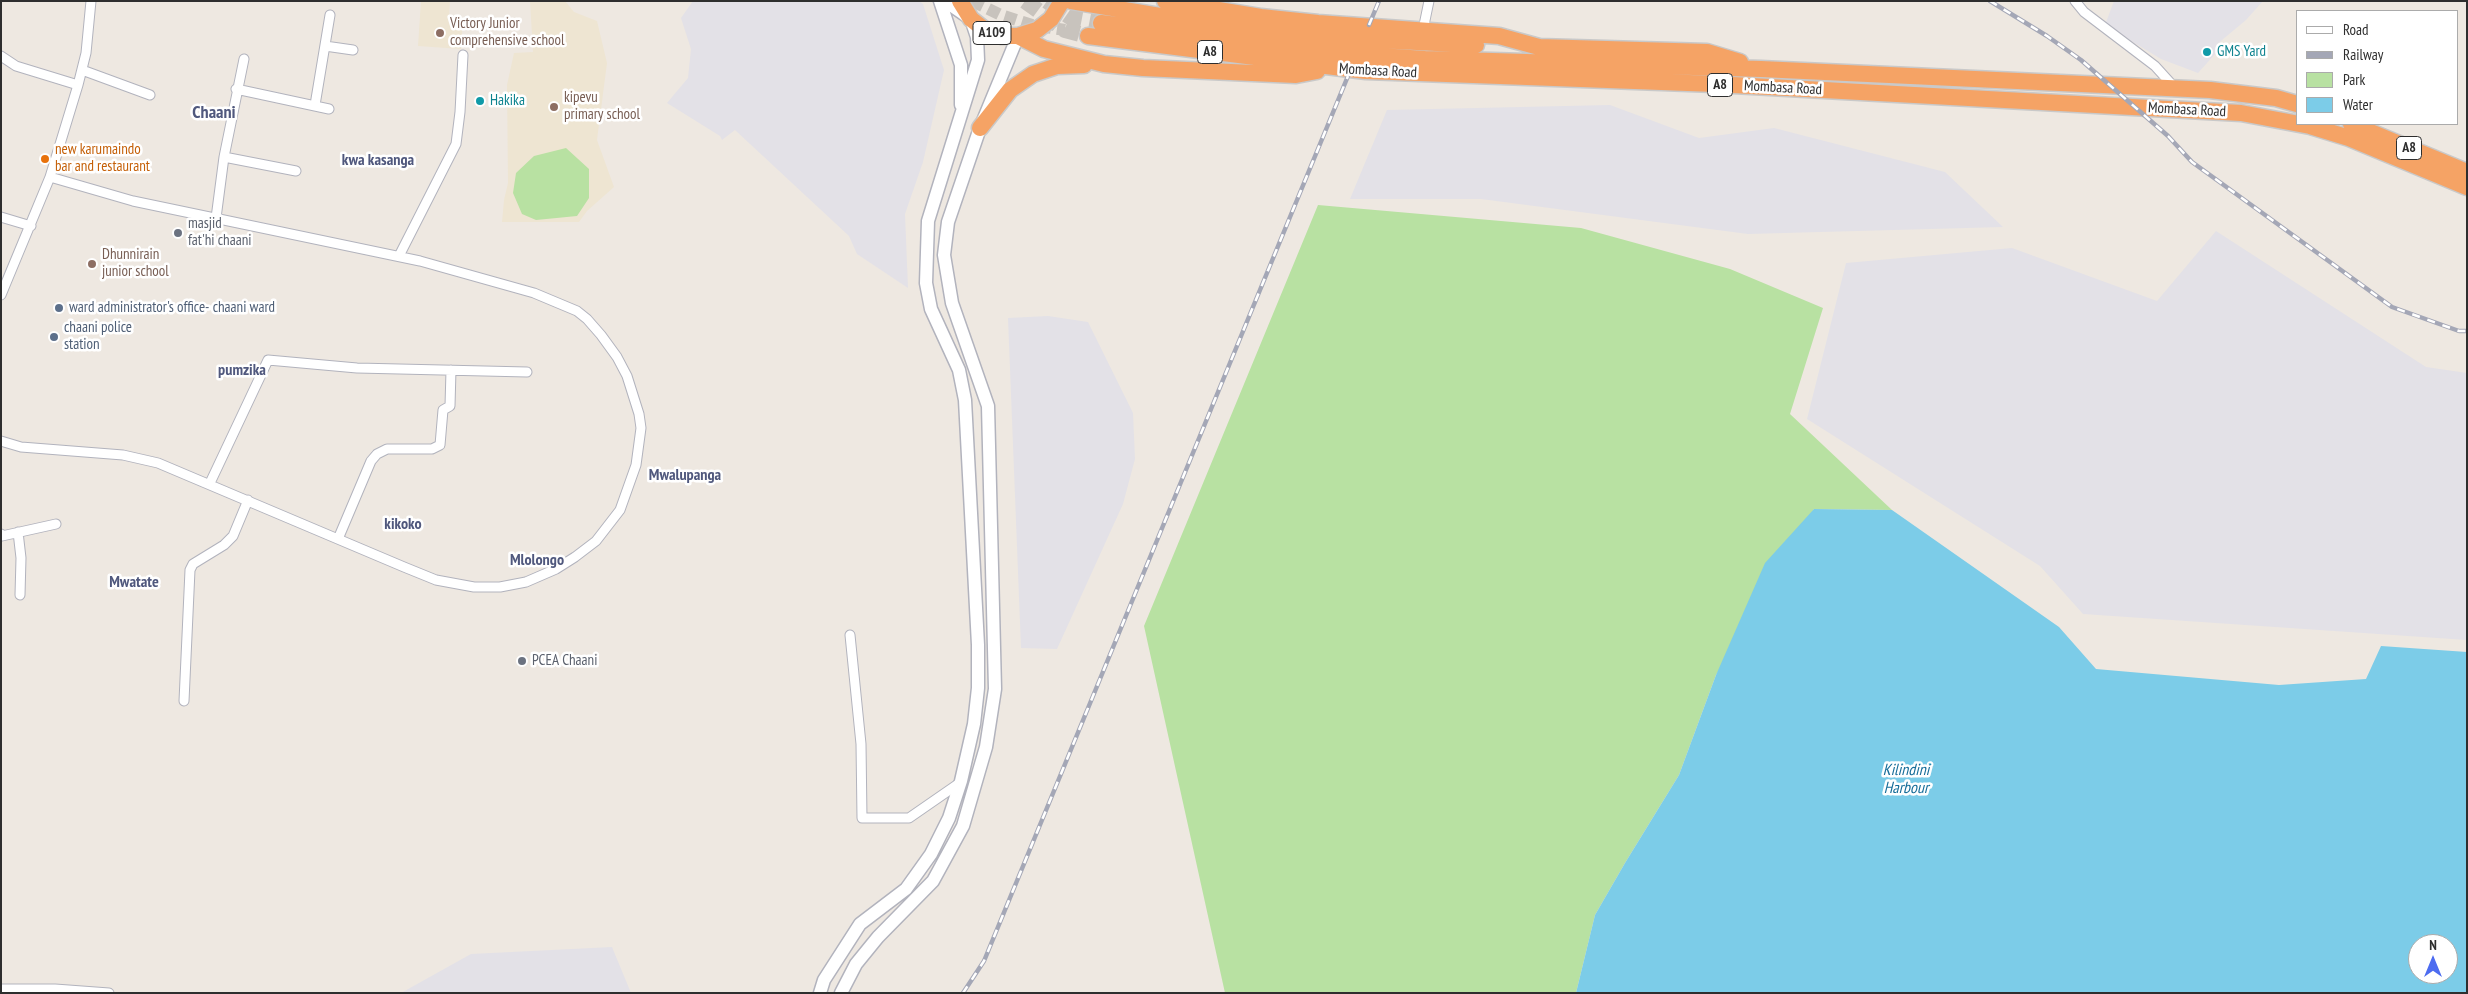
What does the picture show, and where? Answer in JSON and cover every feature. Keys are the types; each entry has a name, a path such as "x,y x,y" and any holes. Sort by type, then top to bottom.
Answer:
{"highway":[{"name":"A109","path":"960,1 970,19 985,30 1002,36 1018,36 1038,30 1051,19 1062,1"},
{"path":"1166,1 1261,17 1318,23 1499,36 1539,47"},
{"path":"1078,3 1244,30 1319,37 1707,52 1761,69"},
{"name":"Mombasa Road","path":"1101,23 1333,53 1398,57 1761,69 2175,88 2238,92 2296,104"},
{"path":"1018,36 1044,49 1104,64 1162,70 1296,75 1332,69"},
{"name":"Mombasa Road","path":"1088,36 1332,69 1715,84 2241,113 2296,123"},
{"path":"980,128 1010,90 1033,74 1057,66 1104,64"},
{"name":"Mombasa Road","path":"2305,125 2349,138 2467,187"},
{"name":"A8","path":"2353,125 2467,172"}],"main road":[{"path":"940,1 961,65 962,115"},
{"path":"820,993 824,980 860,924 906,889 931,854 949,818 961,782 974,724 978,680 965,400 959,370 931,309 926,283 928,221 940,176 962,115 978,60 977,37 970,19 945,1"},
{"path":"840,993 856,964 878,937 933,881 962,826 986,747 995,689 988,406 952,303 944,255 948,222 980,128 1018,36"}],"street":[{"path":"1,295 50,177 78,86 91,14 91,1"},
{"path":"1422,30 1429,1"},
{"path":"2075,1 2084,12 2154,66 2175,88"},
{"path":"315,105 330,15"},
{"path":"325,46 353,50"},
{"path":"399,256 456,144 460,112 462,55"},
{"path":"1,56 16,66 78,86"},
{"path":"216,218 224,157 236,89 244,59"},
{"path":"82,70 119,82 150,95"},
{"path":"236,89 329,109"},
{"path":"224,157 296,171"},
{"path":"1,441 20,447 139,458 210,483 436,580 474,587 513,585 538,578 556,569 596,541 620,510 636,465 641,428 639,414 627,376 617,357 587,319 566,305 534,293 399,256 133,201 50,177"},
{"path":"1,217 31,226"},
{"path":"210,483 268,360 358,368 527,372"},
{"path":"338,539 366,472 377,454 387,449 432,448 440,445 443,410 450,406 451,370"},
{"path":"184,701 190,570 193,564 219,549 233,536 248,500"},
{"path":"1,535 56,524"},
{"path":"18,532 21,558 20,595"},
{"path":"850,635 861,744 863,819 909,818 961,782"},
{"path":"1,989 55,988 109,993"}],"shaded area":[{"name":"Victory Junior comprehensive school","path":"421,1 450,1 449,17 463,21 461,49 418,46"},
{"name":"kipevu primary school","path":"530,1 565,1 574,12 597,21 607,63 597,140 614,187 587,211 579,222 502,222 508,183 507,85 514,53 533,52"},
{"path":"693,1 919,1 923,4 944,70 923,162 905,214 908,288 857,254 849,236 735,130 722,140 720,136 667,103 688,78 691,49 681,18"},
{"path":"2114,1 2263,1 2246,20 2216,45 2217,52 2198,73 2161,59 2105,25"},
{"path":"1610,105 1699,138 1774,128 1945,172 2003,227 1748,234 1481,199 1350,199 1387,110"},
{"path":"2216,231 2426,367 2467,373 2467,640 2083,614 2040,566 1807,419 1846,263 2012,248 2157,301"},
{"path":"1048,316 1088,322 1133,413 1135,459 1123,504 1057,649 1021,648 1008,318"},
{"path":"612,947 631,993 401,993 471,954"}],"green space":[{"path":"566,148 589,169 589,198 577,216 536,220 522,214 513,193 516,173 534,156"},
{"path":"1318,205 1581,228 1730,269 1823,308 1790,414 1892,510 1814,509 1716,675 1679,775 1595,915 1576,993 1225,993 1144,626"}],"water":[{"name":"Kilindini Harbour","path":"1814,509 1892,510 2059,627 2096,669 2279,685 2366,679 2381,646 2467,652 2467,993 1576,993 1595,915 1679,775 1716,675 1765,563"}],"tunnel":[{"path":"972,1 1001,15 1032,25 1065,30"},
{"path":"1025,1 1065,30 1088,36"},
{"path":"1047,1 1070,17 1101,23"}],"railway":[{"path":"1369,25 1379,1"},
{"path":"1990,1 2047,36 2081,60 2168,136 2192,162 2392,307 2459,331 2467,331"},
{"path":"963,993 984,961 1348,76"}],"place":[{"name":"Victory Junior comprehensive school","path":"440,33"},
{"name":"GMS Yard","path":"2207,52"},
{"name":"Hakika","path":"480,101"},
{"name":"kipevu primary school","path":"554,107"},
{"name":"new karumaindo bar and restaurant","path":"45,159"},
{"name":"masjid fat'hi chaani","path":"178,233"},
{"name":"Dhunnirain junior school","path":"92,264"},
{"name":"ward administrator's office- chaani ward","path":"59,308"},
{"name":"chaani police station","path":"54,337"},
{"name":"PCEA Chaani","path":"522,661"}],"district":[{"name":"Chaani","path":"214,113"},
{"name":"kwa kasanga","path":"378,160"},
{"name":"pumzika","path":"242,370"},
{"name":"Mwalupanga","path":"685,475"},
{"name":"kikoko","path":"403,524"},
{"name":"Mlolongo","path":"537,560"},
{"name":"Mwatate","path":"134,582"}]}
